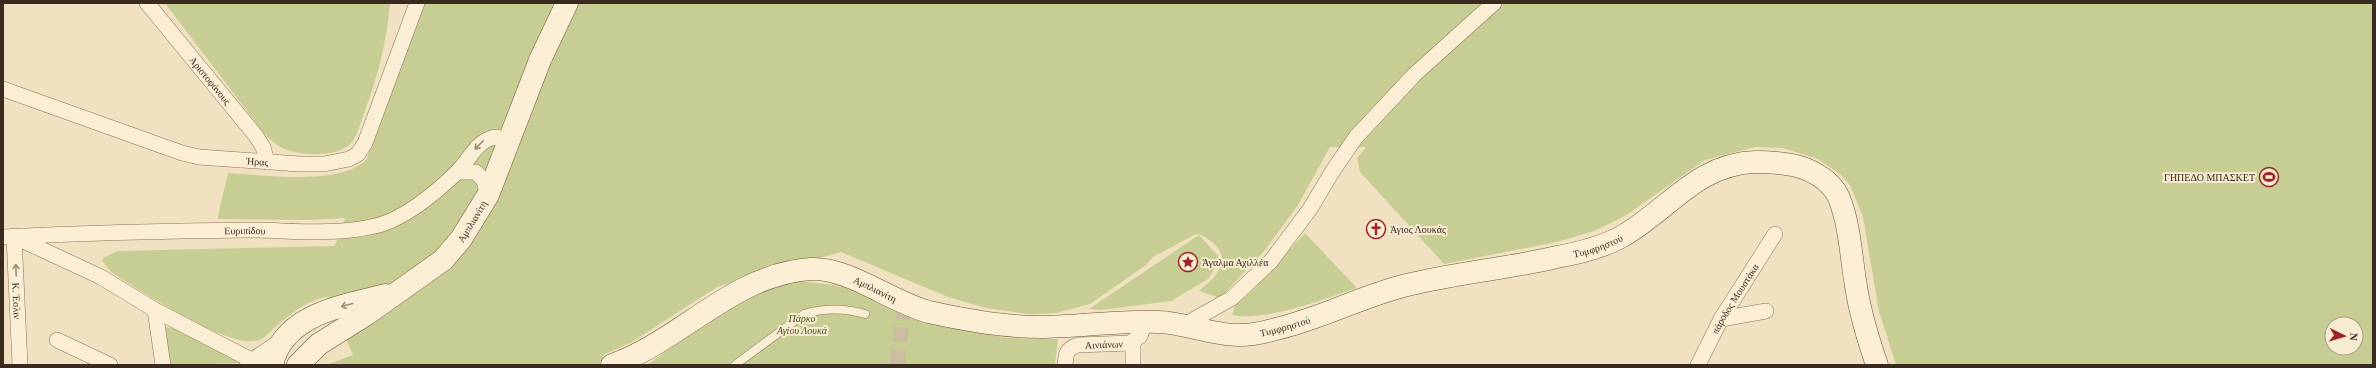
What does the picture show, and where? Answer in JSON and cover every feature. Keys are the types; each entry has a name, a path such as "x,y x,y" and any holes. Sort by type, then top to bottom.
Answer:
{"street":[{"name":"Αριστοφάνους","path":"148,3 256,136 263,147 267,162"},
{"name":"Ήρας","path":"3,89 190,155 267,162 324,164 349,159 358,154 370,134 394,62 416,3"},
{"name":"Αμπλιανίτη","path":"264,360 301,324 319,313 399,292 450,253 471,224 488,195 540,60 568,3"},
{"path":"1186,324 1232,298 1271,261 1310,209 1332,172 1356,137 1415,74 1494,3"},
{"name":"Ευριπίδου","path":"9,236 227,230 319,232 362,229 395,219 458,172 483,141 497,137 508,144"},
{"name":"Τυμφρηστού","path":"1153,322 1186,324 1240,335 1277,329 1400,287 1582,252 1622,237 1704,175 1713,170 1734,164 1770,162 1802,168 1817,174 1830,185 1839,199 1847,229 1862,317 1877,365"},
{"path":"458,172 476,172 484,182 488,195"},
{"name":"πάροδος Μουστάκα","path":"1698,365 1722,319 1775,234"},
{"path":"9,236 101,277 155,310 264,360"},
{"name":"K. Έσλιν","path":"9,236 20,365"},
{"name":"Αμπλιανίτη","path":"612,365 636,360 752,284 809,269 822,269 849,277 910,307 982,322 1039,327 1153,322"},
{"path":"298,365 319,344 399,292"},
{"path":"155,310 163,365"},
{"path":"1722,319 1766,311"},
{"name":"Αινιάνων","path":"1065,365 1066,352 1074,347 1133,341 1153,322"},
{"path":"56,340 110,365"},
{"path":"1133,341 1133,365"}],"lane":[{"path":"735,365 804,314 830,310 848,310 865,314"}],"green space":[{"path":"165,3 390,3 384,46 377,74 355,138 342,150 332,153 310,154 295,152 278,145 262,131"},
{"path":"422,3 2373,3 2373,365 1896,365 1879,311 1863,217 1850,185 1841,175 1818,159 1783,148 1755,147 1705,160 1625,216 1594,231 1557,242 1444,264 1360,172 1357,158 1366,147 1330,147 1298,205 1265,250 1220,298 1199,291 1216,275 1222,262 1222,256 1219,249 1213,243 1205,237 1196,234 1153,257 1146,265 1090,304 1056,313 1029,314 986,308 948,297 841,252 717,287 632,342 603,355 607,365 326,365 353,355 327,297 304,305 285,319 265,337 259,340 245,341 207,328 162,304 111,272 102,261 104,257 118,251 335,246 345,218 309,220 218,219 228,173 300,177 338,173 354,168 366,160"},
{"path":"1305,233 1357,288 1312,303 1277,312 1261,315 1232,315 1235,306 1255,288"},
{"path":"1199,235 1221,259 1208,279 1171,301 1101,310 1089,309"},
{"name":"Πάρκο Αγίου Λουκά","path":"798,281 846,286 910,315 1006,338 1058,339 1055,365 647,365 741,297"},
{"path":"161,326 177,329 243,363 168,365"}],"tunnel":[{"path":"897,365 904,304"}],"place":[{"name":"ΓΗΠΕΔΟ ΜΠΑΣΚΕΤ","path":"2269,177"},
{"name":"Άγιος Λουκάς","path":"1376,229"},
{"name":"Άγαλμα Αχιλλέα","path":"1188,262"}]}
